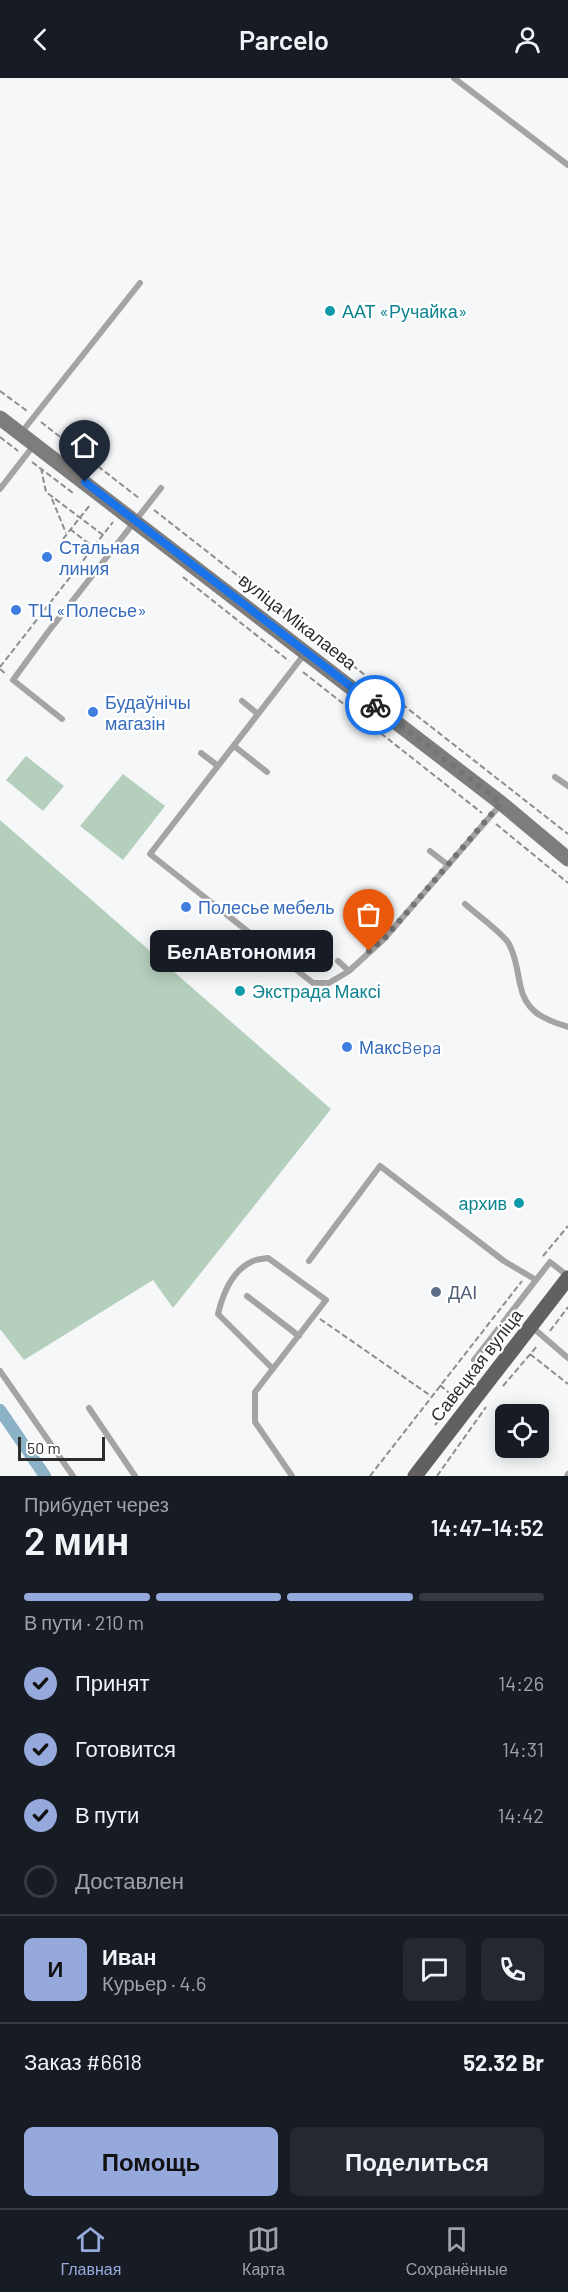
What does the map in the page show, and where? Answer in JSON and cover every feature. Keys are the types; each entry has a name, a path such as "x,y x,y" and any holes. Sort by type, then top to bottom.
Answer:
{"main road":[{"name":"вуліца Мікалаева","path":"0,418 20,433 30,450 131,527 306,652 501,803 568,859"},
{"name":"Савецкая вуліца","path":"415,1476 568,1277"}],"lane":[{"path":"454,78 568,165"},
{"path":"20,433 140,283"},
{"path":"0,489 30,450"},
{"path":"62,718 13,680 161,488"},
{"path":"306,652 150,854 313,983 329,983 349,971 384,939 501,803"},
{"path":"242,701 258,714"},
{"path":"234,746 267,772"},
{"path":"201,753 218,766"},
{"path":"555,777 568,786"},
{"path":"430,851 448,866"},
{"path":"465,904 508,942 517,964 525,1004 544,1019 568,1028"},
{"path":"338,961 349,971"},
{"path":"309,1261 380,1166 504,1261 537,1280"},
{"path":"273,1369 218,1314 221,1300 232,1278 253,1261 268,1258 327,1300 298,1336 273,1369 255,1392 255,1422 292,1476"},
{"path":"474,1360 550,1262 568,1277"},
{"path":"247,1296 298,1336"},
{"path":"530,1326 568,1358"},
{"path":"0,1371 73,1476"},
{"path":"89,1408 135,1476"}],"path":[{"path":"0,391 568,834"},
{"path":"0,437 30,450 41,468 46,492 103,535"},
{"path":"41,468 74,493"},
{"path":"51,496 67,534"},
{"path":"63,539 90,505 98,511"},
{"path":"105,516 113,522 131,527"},
{"path":"0,667 113,522"},
{"path":"70,530 93,548"},
{"path":"63,570 71,576"},
{"path":"176,571 568,883"},
{"path":"543,1256 568,1226"},
{"path":"370,1476 527,1274"},
{"path":"502,1387 568,1307"},
{"path":"315,1315 431,1396"},
{"path":"530,1354 568,1384"},
{"path":"440,1384 455,1398"},
{"path":"437,1476 489,1404"}],"green space":[{"path":"26,756 64,786 43,811 6,780"},
{"path":"123,774 165,806 123,860 80,826"},
{"path":"0,820 331,1109 173,1308 153,1280 24,1360 0,1329"}],"waterway":[{"path":"0,1410 45,1476"}],"way so far":[{"path":"369,951 384,939 501,803 375,705"}],"place":[{"name":"ААТ «Ручайка»","path":"330,311"},
{"name":"Стальная линия","path":"47,557"},
{"name":"ТЦ «Полесье»","path":"16,610"},
{"name":"Будаўнічы магазін","path":"93,712"},
{"name":"Полесье мебель","path":"186,907"},
{"name":"БелАвтономия","path":"369,951"},
{"name":"Экстрада Максі","path":"240,991"},
{"name":"МаксBepa","path":"347,1047"},
{"name":"архив","path":"519,1203"},
{"name":"ДАІ","path":"436,1292"}],"route":[{"path":"85,482 375,705"}]}
